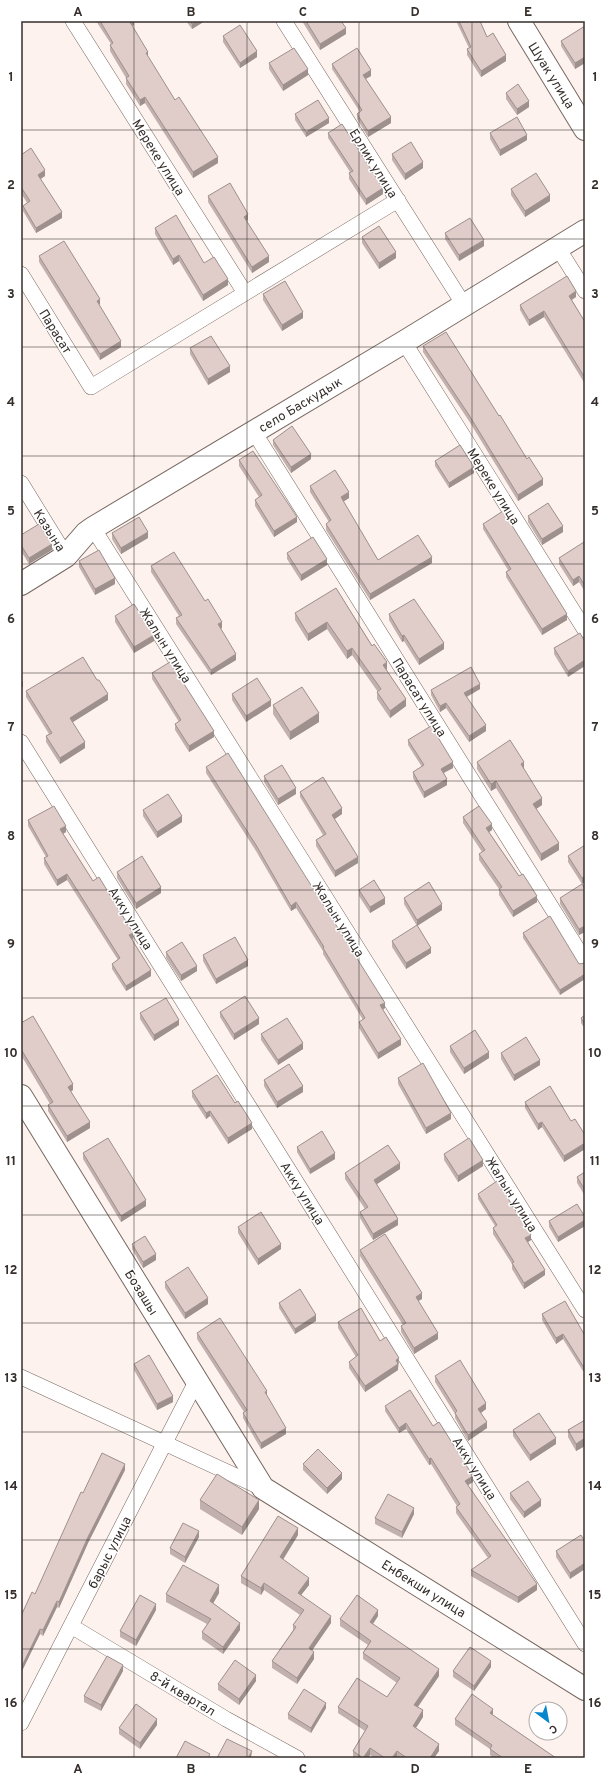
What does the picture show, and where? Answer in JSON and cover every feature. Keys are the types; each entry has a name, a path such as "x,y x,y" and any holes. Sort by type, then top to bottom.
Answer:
{"street":[{"name":"Мереке улица","path":"73,21 245,293"},
{"name":"Ерлик улица","path":"284,21 464,305"},
{"name":"Шуак улица","path":"519,21 585,129"},
{"path":"245,293 398,200"},
{"name":"село Баскудык","path":"21,584 66,556 86,533 93,528 404,342 585,231"},
{"path":"558,248 585,291"},
{"name":"Парасат","path":"21,274 91,387 245,293"},
{"name":"Мереке улица","path":"404,342 585,630"},
{"name":"Парасат улица","path":"254,432 585,961"},
{"name":"Казына","path":"21,483 66,556"},
{"name":"Жалын улица","path":"93,528 585,1310"},
{"name":"Акку улица","path":"21,742 585,1644"},
{"name":"Бозашы","path":"21,1096 263,1488"},
{"path":"21,1377 263,1488"},
{"name":"барыс улица","path":"21,1723 196,1380"},
{"name":"Енбекши улица","path":"263,1488 585,1688"},
{"name":"8-й квартал","path":"70,1626 226,1719 297,1758"}],"building":[{"path":"100,21 131,21 130,22 148,52 146,53 175,100 179,97 218,157 193,172 145,97 140,100 126,78 129,76 110,45 113,43"},
{"path":"306,21 341,21 346,28 320,44"},
{"path":"459,21 480,21 487,37 493,33 506,55 481,71 467,49 471,47"},
{"path":"240,25 257,51 240,63 223,36"},
{"path":"585,26 585,57 575,63 561,41"},
{"path":"294,48 308,69 283,85 269,63"},
{"path":"357,48 371,70 363,75 391,117 368,131 357,114 362,110 332,64"},
{"path":"518,84 529,101 517,109 506,93"},
{"path":"318,100 329,118 306,132 295,114"},
{"path":"517,117 527,135 500,150 490,133"},
{"path":"342,124 383,188 366,199 349,173 353,171 328,133"},
{"path":"411,142 423,162 405,174 392,154"},
{"path":"31,148 45,170 38,175 62,212 36,228 23,206 30,201 21,187 21,155"},
{"path":"536,173 550,195 525,211 511,189"},
{"path":"230,183 248,214 244,217 269,256 252,267 208,196"},
{"path":"176,215 204,263 214,257 228,279 203,295 179,255 173,259 155,228"},
{"path":"470,218 484,240 459,255 445,233"},
{"path":"379,226 396,252 379,263 362,237"},
{"path":"64,241 100,299 97,301 121,341 100,354 39,256"},
{"path":"567,276 576,291 569,296 585,322 585,378 544,311 529,320 520,305"},
{"path":"285,281 303,312 282,325 263,294"},
{"path":"446,332 527,459 529,457 543,479 518,495 469,415 423,346"},
{"path":"211,336 230,366 208,379 190,348"},
{"path":"292,426 311,454 291,467 273,440"},
{"path":"460,445 474,467 449,483 435,461"},
{"path":"253,451 297,517 274,531 255,500 262,495 239,460"},
{"path":"335,470 349,492 341,497 378,560 418,535 432,557 370,594 326,524 331,520 310,486"},
{"path":"548,503 563,526 542,539 528,516"},
{"path":"503,511 567,614 542,629 506,572 511,569 483,524"},
{"path":"139,517 148,532 121,548 112,533"},
{"path":"39,524 52,544 29,558 21,545 21,535"},
{"path":"313,537 327,559 301,575 287,553"},
{"path":"584,542 585,586 579,576 573,580 559,558"},
{"path":"99,550 115,578 95,589 79,561"},
{"path":"174,552 205,601 208,599 222,622 218,624 236,654 211,670 176,618 182,615 151,566"},
{"path":"336,588 372,646 374,644 387,662 383,665 406,699 390,711 377,692 381,689 352,648 347,651 327,622 308,634 295,613"},
{"path":"414,599 444,643 419,659 404,635 402,636 389,614"},
{"path":"134,604 154,635 134,647 115,616"},
{"path":"580,633 585,642 585,660 568,671 554,648"},
{"path":"83,657 97,680 99,680 108,694 70,718 85,742 60,758 46,736 52,733 26,691"},
{"path":"170,662 214,731 189,746 175,724 181,720 152,673"},
{"path":"471,667 480,684 464,693 486,725 469,736 446,703 440,706 431,690"},
{"path":"257,678 271,700 246,716 232,694"},
{"path":"302,687 319,713 290,732 273,705"},
{"path":"431,726 453,762 441,769 447,779 424,792 413,772 424,765 408,740"},
{"path":"510,740 524,762 521,764 542,798 533,804 559,843 541,854 496,781 491,784 477,762"},
{"path":"228,753 385,1003 380,1005 401,1039 378,1053 359,1022 365,1018 323,948 324,947 296,902 291,906 256,845 206,767"},
{"path":"282,765 296,788 278,799 264,776"},
{"path":"323,777 342,808 332,815 358,857 335,871 316,840 326,834 300,792"},
{"path":"168,794 182,816 157,832 143,810"},
{"path":"54,806 66,826 60,829 93,881 99,877 133,933 129,935 151,970 126,986 112,964 120,958 67,874 57,880 44,858 48,856 28,820"},
{"path":"479,806 492,824 486,828 519,876 523,874 537,896 513,911 499,889 502,887 479,854 485,850 463,817"},
{"path":"585,845 585,876 582,878 568,856"},
{"path":"142,856 161,887 136,903 117,872"},
{"path":"374,880 385,898 370,907 359,890"},
{"path":"429,882 442,904 417,920 404,898"},
{"path":"582,884 585,889 585,926 579,929 560,898"},
{"path":"550,916 579,964 585,963 585,974 560,990 523,933"},
{"path":"417,925 431,948 406,963 392,941"},
{"path":"235,937 248,960 216,979 203,955"},
{"path":"182,942 197,966 181,975 166,952"},
{"path":"245,996 259,1018 234,1034 220,1012"},
{"path":"166,998 179,1020 154,1035 140,1013"},
{"path":"585,1015 585,1024 581,1018"},
{"path":"33,1016 73,1084 68,1087 90,1122 67,1136 48,1105 53,1102 21,1049 21,1023"},
{"path":"287,1018 303,1043 278,1060 261,1034"},
{"path":"475,1030 489,1052 464,1068 450,1046"},
{"path":"526,1037 540,1060 514,1075 501,1053"},
{"path":"423,1063 451,1113 426,1128 398,1078"},
{"path":"289,1064 303,1086 277,1102 264,1080"},
{"path":"217,1075 235,1103 238,1101 252,1123 228,1138 210,1111 206,1113 192,1091"},
{"path":"550,1086 571,1121 575,1119 585,1135 585,1143 564,1156 542,1122 538,1124 525,1102"},
{"path":"322,1131 335,1153 310,1169 297,1147"},
{"path":"108,1138 146,1200 121,1216 83,1153"},
{"path":"469,1138 483,1160 458,1176 444,1154"},
{"path":"388,1145 400,1163 374,1180 398,1219 373,1234 360,1212 368,1207 345,1173"},
{"path":"585,1172 585,1190 577,1177"},
{"path":"497,1181 531,1235 525,1238 545,1270 524,1283 512,1263 514,1262 493,1228 497,1225 478,1194"},
{"path":"577,1204 585,1217 585,1220 558,1237 549,1221"},
{"path":"261,1212 281,1244 258,1259 238,1227"},
{"path":"385,1234 422,1293 416,1297 438,1333 414,1348 401,1326 406,1323 360,1250"},
{"path":"145,1236 156,1254 143,1262 132,1244"},
{"path":"188,1267 208,1298 185,1313 165,1282"},
{"path":"300,1289 316,1315 295,1329 279,1303"},
{"path":"565,1301 584,1334 585,1333 585,1364 583,1366 563,1334 556,1338 542,1314"},
{"path":"361,1308 380,1341 386,1337 399,1358 396,1360 398,1364 365,1386 349,1362 358,1355 338,1322"},
{"path":"220,1318 267,1391 265,1392 286,1428 261,1443 243,1413 247,1410 197,1333"},
{"path":"149,1355 173,1396 157,1404 134,1364"},
{"path":"460,1360 486,1403 478,1409 487,1422 468,1435 455,1413 457,1411 435,1376"},
{"path":"410,1390 433,1426 439,1422 473,1476 465,1481 537,1584 518,1597 471,1570 491,1556 456,1507 460,1504 431,1458 429,1459 406,1423 399,1428 385,1406"},
{"path":"539,1413 556,1438 530,1455 513,1430"},
{"path":"585,1420 585,1438 576,1444 568,1430"},
{"path":"318,1449 342,1473 327,1488 303,1464"},
{"path":"102,1453 125,1464 88,1537 59,1602 57,1601 43,1630 40,1629 21,1668 21,1616 32,1592 35,1594 81,1492 83,1493"},
{"path":"217,1474 259,1500 242,1527 200,1500"},
{"path":"528,1481 541,1500 524,1512 510,1493"},
{"path":"388,1494 414,1508 402,1532 375,1518"},
{"path":"278,1516 298,1528 280,1557 309,1578 298,1593 331,1616 309,1648 314,1652 297,1678 272,1661 296,1627 293,1625 304,1610 264,1583 261,1588 241,1576"},
{"path":"183,1523 199,1531 185,1557 170,1548"},
{"path":"581,1535 585,1542 585,1563 570,1573 556,1551"},
{"path":"183,1565 219,1585 210,1601 240,1623 223,1647 202,1632 211,1619 166,1594"},
{"path":"140,1595 156,1604 136,1640 120,1631"},
{"path":"357,1595 378,1610 370,1622 439,1669 414,1705 423,1710 413,1726 439,1744 430,1758 407,1758 397,1751 392,1758 385,1758 370,1748 363,1758 353,1751 368,1726 338,1707 357,1678 387,1697 400,1678 363,1653 371,1641 340,1619"},
{"path":"470,1647 491,1661 474,1686 453,1671"},
{"path":"107,1656 123,1665 101,1705 84,1696"},
{"path":"235,1660 256,1675 239,1699 218,1684"},
{"path":"304,1689 326,1703 311,1728 288,1714"},
{"path":"472,1694 493,1709 490,1713 528,1739 528,1741 531,1741 556,1758 503,1758 490,1749 492,1745 455,1719"},
{"path":"136,1704 157,1719 140,1743 119,1728"},
{"path":"227,1739 252,1751 248,1758 217,1758"},
{"path":"185,1741 210,1754 208,1758 176,1758"}]}
